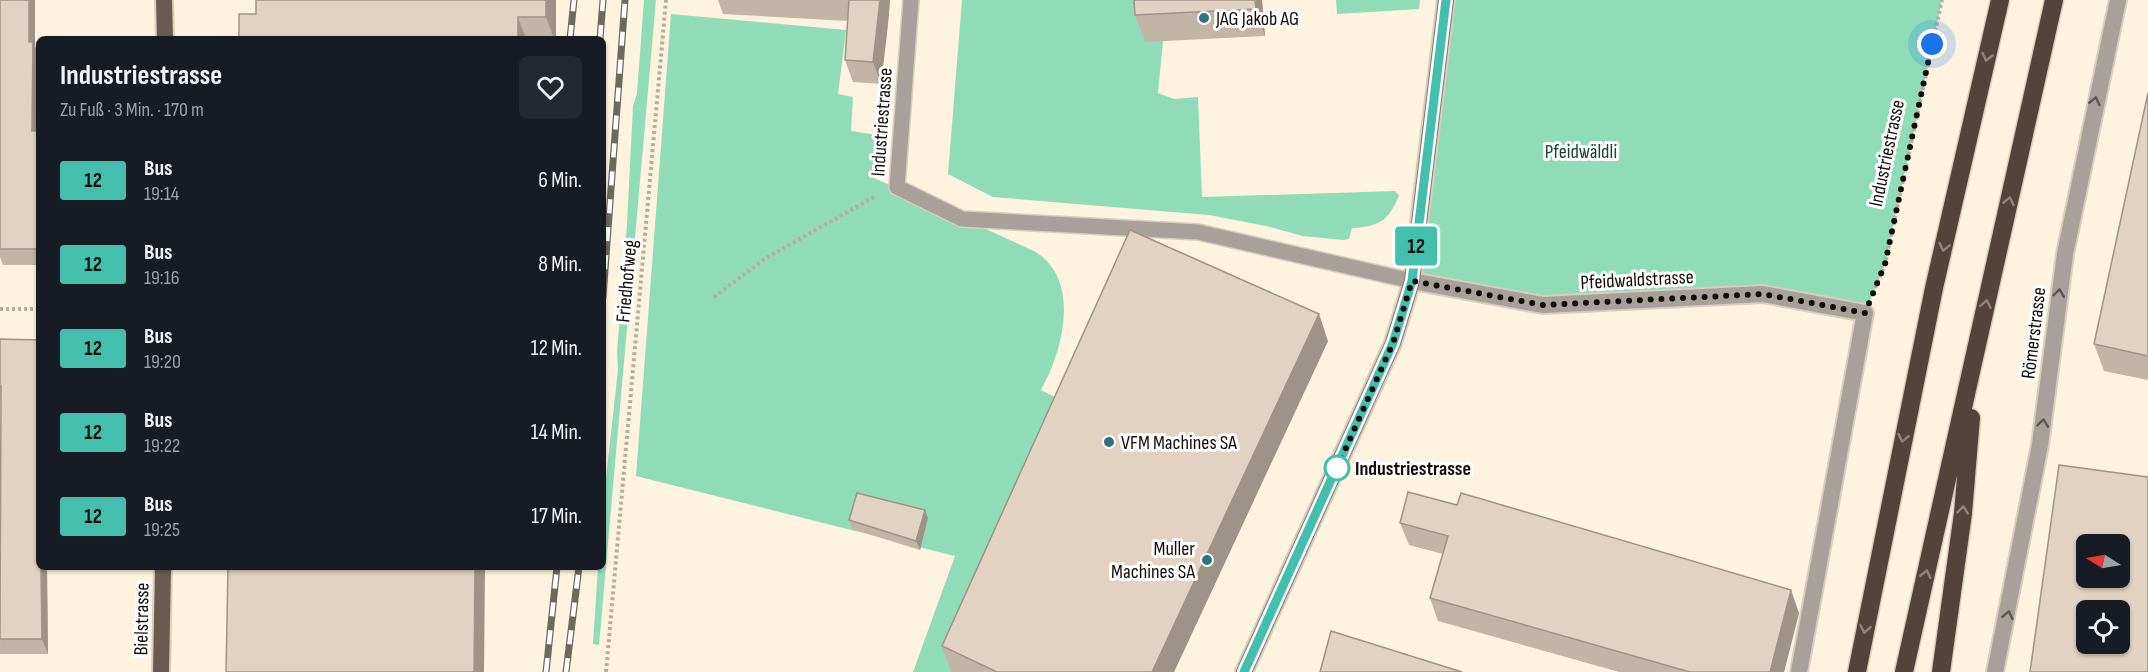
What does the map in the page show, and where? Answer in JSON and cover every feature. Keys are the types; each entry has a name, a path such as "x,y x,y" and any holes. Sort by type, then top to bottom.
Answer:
{"highway":[{"path":"1857,672 1934,288 2000,0"},
{"path":"1904,672 2054,0"},
{"path":"1941,672 1963,513 1977,349"}],"main road":[{"path":"164,0 165,36"},
{"path":"1244,672 1393,343 1412,281 1446,0"},
{"name":"Bielstrasse","path":"161,672 163,570"}],"street":[{"name":"Römerstrasse","path":"1995,672 2040,445 2065,254 2118,0"},
{"name":"Pfeidwaldstrasse","path":"1412,281 1543,305 1763,294 1865,313"},
{"path":"1799,672 1865,313"}],"lane":[{"name":"Industriestrasse","path":"910,0 897,187 962,219 1198,232 1412,281"}],"path":[{"name":"Friedhofweg","path":"606,672 666,0"},
{"name":"Industriestrasse","path":"1865,313 1885,264 1942,0"},
{"path":"714,297 766,258 897,187"},
{"path":"0,309 36,309"}],"green space":[{"path":"644,0 656,0 606,566 606,478 618,370 617,352 633,106 637,93"},
{"path":"962,0 1142,0 1145,41 1163,41 1158,93 1174,99 1198,97 1202,197 1395,191 1399,195 1395,204 1387,217 1376,224 1352,228 1349,239 1343,240 1303,236 1209,215 993,197 948,174"},
{"path":"1336,0 1420,0 1419,9 1337,14"},
{"name":"Pfeidwäldli","path":"1446,0 1942,0 1885,264 1865,313 1763,294 1543,305 1412,281"},
{"path":"671,14 846,30 838,94 853,97 851,131 877,135 874,178 1034,251 1049,263 1058,279 1063,297 1064,316 1061,336 1056,356 1041,390 1071,405 952,672 913,672 955,556 636,476"},
{"path":"598,570 606,570 599,645 593,644"}],"building":[{"path":"0,0 29,0 29,42 33,42 32,131 36,131 36,249 0,249"},
{"path":"256,0 546,0 546,17 518,17 518,36 239,36 239,14 256,14"},
{"path":"849,0 880,0 873,62 845,60"},
{"path":"1134,0 1255,0 1256,9 1135,15"},
{"path":"2148,93 2148,356 2094,344"},
{"path":"1130,230 1319,314 1152,672 997,672 942,646"},
{"path":"0,339 36,340 36,570 41,570 42,639 0,639"},
{"path":"2059,465 2148,477 2148,672 2030,672"},
{"path":"1408,492 1457,505 1461,493 1791,590 1770,672 1690,672 1430,598 1448,536 1400,523"},
{"path":"857,493 925,510 916,541 849,520"},
{"path":"228,570 475,570 474,672 226,672"},
{"path":"1331,631 1462,672 1320,672"}],"railway":[{"path":"570,36 574,0"},
{"path":"600,36 603,0"},
{"path":"606,256 625,0"},
{"path":"546,672 557,570"},
{"path":"566,672 579,570"}],"bus line":[{"name":"12","path":"1244,672 1393,343 1412,281 1446,0"}],"place":[{"name":"JAG Jakob AG","path":"1204,18"},
{"name":"VFM Machines SA","path":"1109,442"},
{"name":"Industriestrasse","path":"1337,468"},
{"name":"Muller Machines SA","path":"1207,560"}],"route":[{"path":"1337,468 1393,343 1412,281 1543,305 1763,294 1865,313 1885,264 1932,44"}]}
